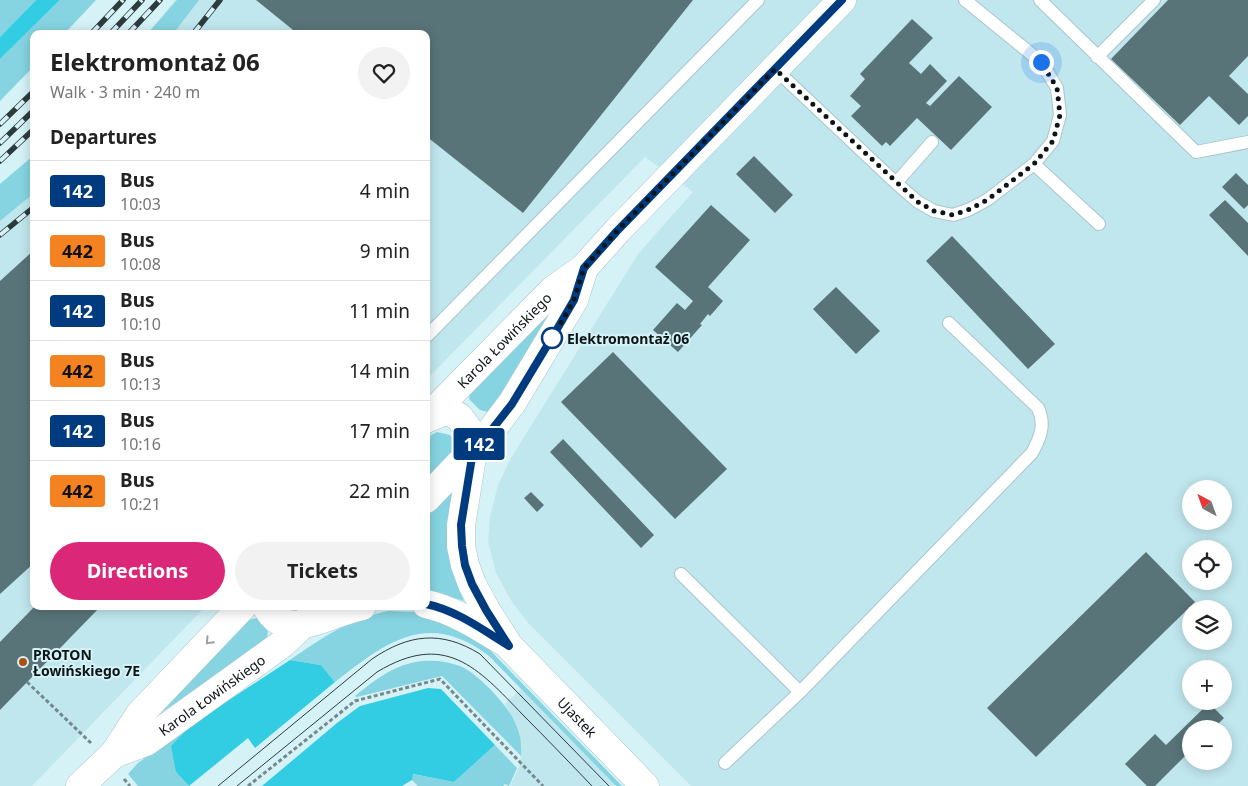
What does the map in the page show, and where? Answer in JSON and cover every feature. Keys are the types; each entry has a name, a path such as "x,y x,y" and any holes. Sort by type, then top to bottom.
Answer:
{"street":[{"name":"Karola Łowińskiego","path":"430,415 553,290 584,268 617,231 842,0"},
{"name":"Karola Łowińskiego","path":"430,495 473,451 512,404 574,300 584,268"},
{"name":"Karola Łowińskiego","path":"430,417 444,412 451,412 460,417 471,433 473,451"},
{"name":"Ujastek","path":"473,451 461,525 463,556 472,584 509,646 645,786"},
{"name":"Ujastek","path":"430,605 444,609 462,618 509,646"},
{"name":"Karola Łowińskiego","path":"80,786 114,754 140,714 239,610"},
{"path":"269,610 276,620 303,626 350,610"},
{"name":"Karola Łowińskiego","path":"114,754 146,742 269,654 303,626 318,610"}],"lane":[{"path":"430,333 758,0"},
{"path":"775,69 918,202 934,211 953,215 968,210 987,200 1034,164 1053,141 1060,115 1057,88 1041,62 965,0"},
{"path":"1040,0 1196,152 1248,142"},
{"path":"1097,57 1154,0"},
{"path":"896,183 932,142"},
{"path":"1034,164 1100,224"},
{"path":"725,763 800,692 1032,453 1042,430 1043,418 1038,408 949,323"},
{"path":"681,574 800,692"}],"path":[{"path":"248,786 355,701 440,680 543,786"},
{"path":"27,682 90,742"},
{"path":"124,779 130,786"}],"shaded area":[{"path":"0,0 36,0 0,37"},
{"path":"36,0 60,0 0,59 0,37"},
{"path":"60,0 96,0 68,30 30,30 30,70 0,101 0,59"},
{"path":"175,0 1248,0 1248,786 691,786 529,624 512,602 496,573 488,542 490,517 498,485 511,458 638,254 693,192 645,157 430,376 430,30 151,30"},
{"path":"177,0 199,0 176,30 151,30"},
{"path":"30,158 30,196 0,221 0,184"},
{"path":"30,166 30,610 202,610 32,786 0,786 0,191"},
{"path":"566,293 501,400 488,412 480,410 469,399 470,390"},
{"path":"437,432 450,435 456,443 454,452 430,476 430,436"},
{"path":"454,484 449,517 448,544 453,570 464,601 430,590 430,509"},
{"path":"388,611 414,612 441,619 485,645 622,786 616,786 489,656 467,642 446,635 427,633 408,636 372,654 335,682 321,665 290,660 324,637 349,624 374,614"},
{"path":"257,618 268,631 267,639 145,724 248,620"},
{"path":"290,660 321,665 335,682 255,748 248,738 189,786 176,772 171,746 191,725"},
{"path":"422,661 441,661 460,666 472,673 487,686 509,712 518,728 521,756 442,676 355,696 378,678 394,669"},
{"path":"428,688 441,689 495,745 454,782 413,774 412,780 402,786 262,786 360,706"},
{"path":"522,688 616,786 510,786 520,765 522,745 518,727 505,704"},
{"path":"191,725 176,772 189,786 138,786 128,774 138,763"},
{"path":"495,745 517,768 509,786 505,784 503,786 418,786 412,780 412,774 454,782"}],"building":[{"path":"256,0 693,0 523,213 430,139 430,30 293,30"},
{"path":"1168,0 1248,0 1248,56 1229,76 1248,94 1248,116 1239,125 1209,96 1180,125 1111,59"},
{"path":"912,19 933,38 909,63 921,74 930,64 947,81 926,103 930,106 959,76 992,107 951,150 917,118 890,146 886,142 882,146 851,116 861,106 850,96 865,79 860,74"},
{"path":"754,156 793,195 775,213 736,174"},
{"path":"1236,173 1248,185 1248,205 1244,209 1222,187"},
{"path":"1225,200 1248,223 1248,256 1209,215"},
{"path":"711,205 750,240 708,287 723,301 710,316 708,314 700,324 702,325 678,352 653,330 677,303 685,310 693,301 655,267"},
{"path":"952,236 1055,344 1028,369 926,261"},
{"path":"30,254 30,567 0,594 0,281"},
{"path":"836,287 880,331 856,354 813,309"},
{"path":"613,352 727,469 675,519 561,402"},
{"path":"563,439 654,535 641,548 550,452"},
{"path":"531,492 544,505 537,512 524,498"},
{"path":"1146,552 1193,600 1182,600 1182,615 1036,757 987,708"},
{"name":"PROTON Łowińskiego 7E","path":"31,610 97,610 0,710 0,642"},
{"path":"1202,710 1216,710 1224,718 1222,720 1192,720"},
{"path":"1182,729 1182,759 1155,786 1147,786 1125,764 1155,734 1166,745"}],"tram line":[{"path":"218,786 372,659 399,644 425,638 452,641 480,654 609,786"},
{"path":"237,786 377,672 401,660 422,655 441,655 458,660 475,669 592,786"}],"railway":[{"path":"95,30 123,0"},
{"path":"114,30 142,0"},
{"path":"132,30 160,0"},
{"path":"196,30 220,0"},
{"path":"0,124 30,95"},
{"path":"0,143 30,114"},
{"path":"0,161 30,133"},
{"path":"0,235 30,210"}],"bus line":[{"name":"142","path":"430,605 444,609 462,618 509,646 486,610 472,584 465,565 461,525 473,451 512,404 574,300 584,268 686,159 842,0"}],"place":[{"name":"Elektromontaż 06","path":"552,338"},
{"name":"PROTON Łowińskiego 7E","path":"23,662"}],"route":[{"path":"552,338 574,300 584,268 686,159 775,69 918,202 934,211 953,215 987,200 1034,164 1053,141 1060,115 1057,88 1041,62"}]}
